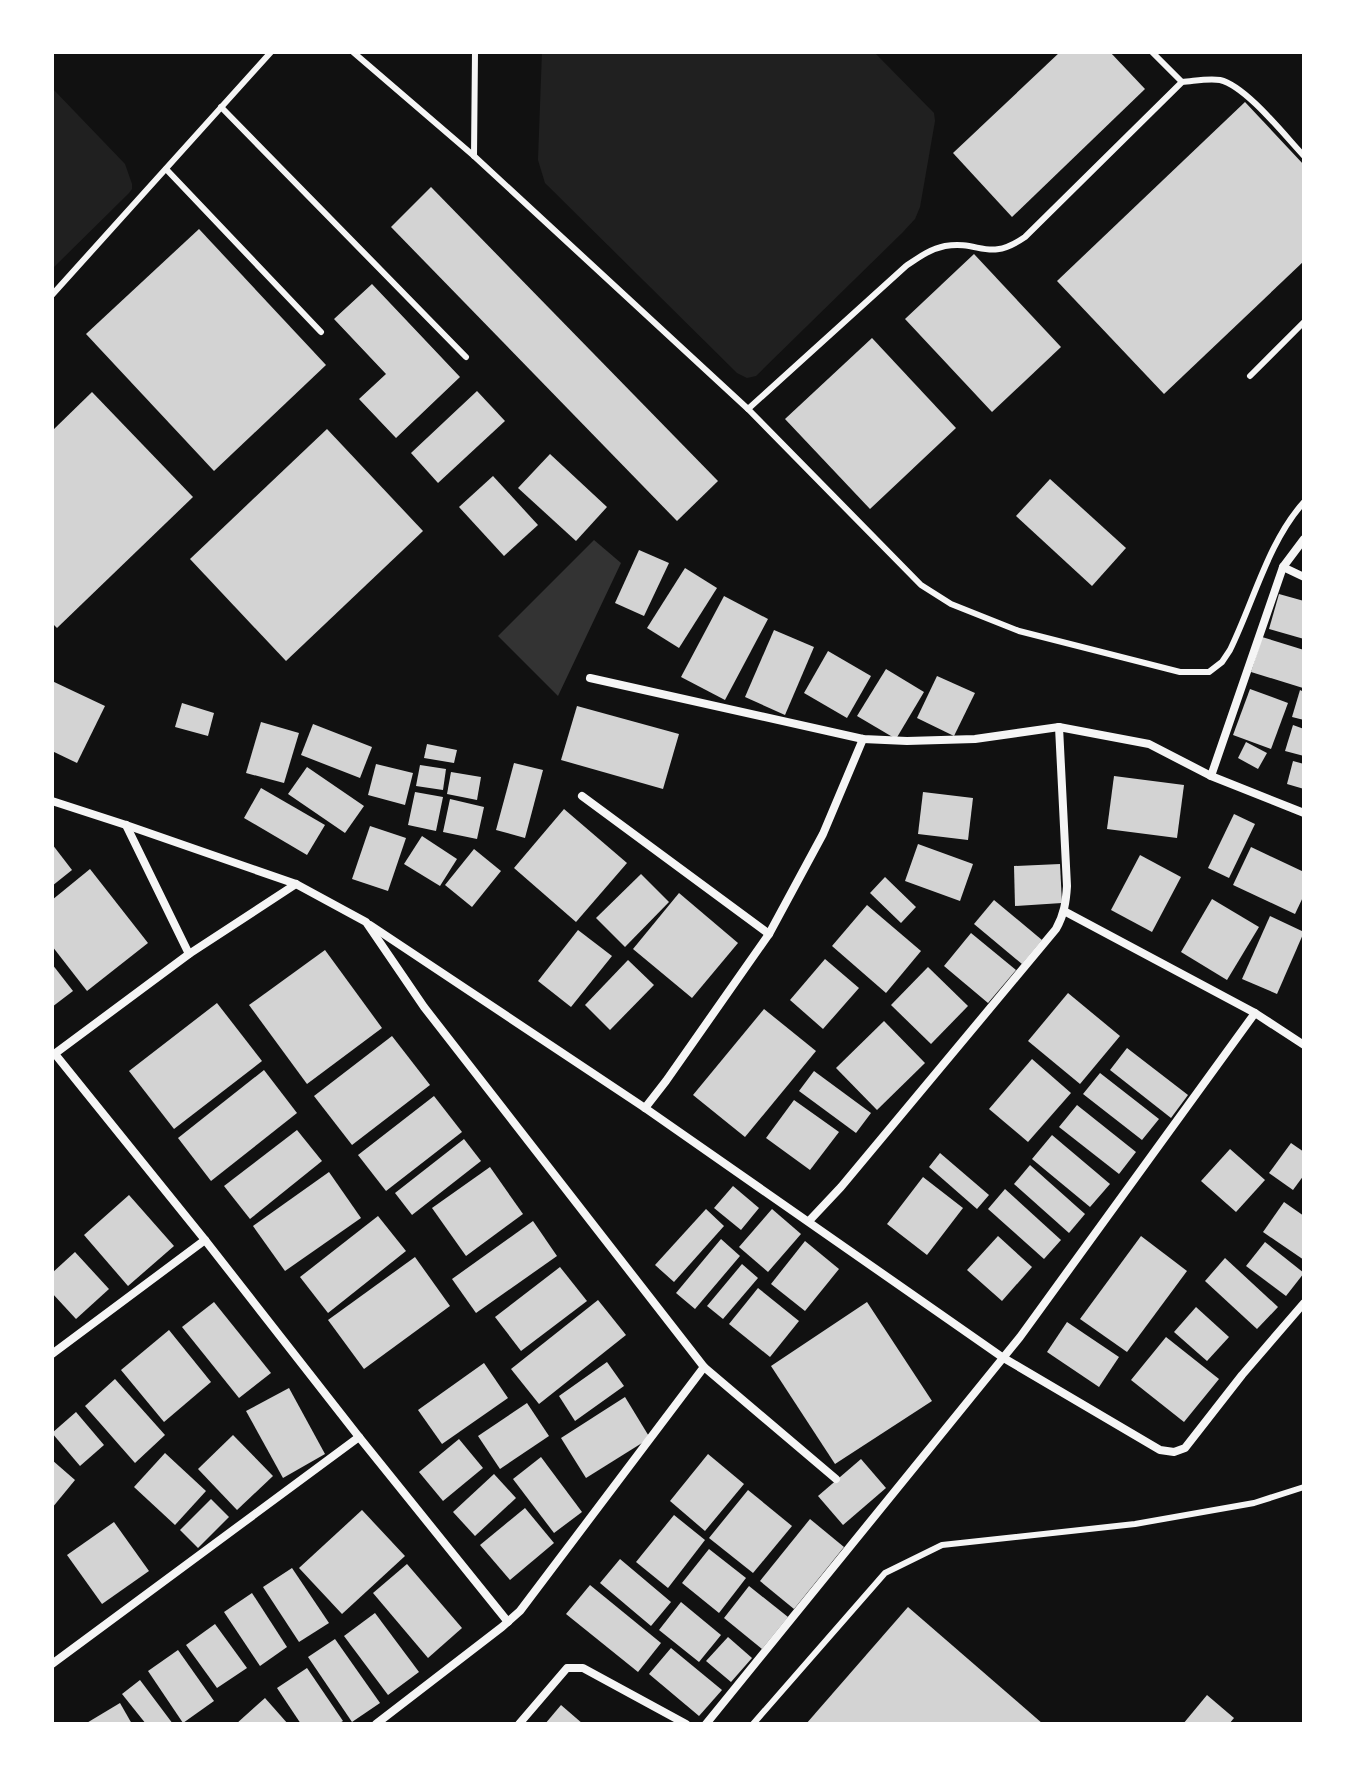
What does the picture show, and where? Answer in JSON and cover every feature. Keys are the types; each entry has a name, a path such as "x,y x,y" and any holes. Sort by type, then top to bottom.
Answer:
{"street":[{"path":"1211,776 1283,567 1304,539"},
{"path":"1283,567 1304,577"},
{"path":"590,678 863,739 975,739 1059,727 1149,744 1211,776 1304,813"},
{"path":"809,1221 1056,929 1064,911 1067,886 1059,727"},
{"path":"645,1108 769,934 823,834 863,739"},
{"path":"582,796 769,934"},
{"path":"52,801 296,884 366,922 645,1108 1002,1357 1160,1450 1174,1452 1185,1448 1304,1303"},
{"path":"126,825 189,954"},
{"path":"296,884 189,954 53,1055 205,1240 505,1624"},
{"path":"1064,911 1255,1013 1304,1045"},
{"path":"366,922 424,1007 704,1367 836,1479"},
{"path":"706,1724 1029,1324 1255,1013"},
{"path":"52,1354 205,1240"},
{"path":"376,1724 520,1611 704,1367"},
{"path":"52,1664 359,1437"},
{"path":"519,1724 567,1668 575,1667 583,1668 686,1724"}],"lane":[{"path":"52,295 271,52"},
{"path":"353,52 474,156 748,409 921,585 951,604 1019,631 1180,672 1209,672 1222,662 1242,626 1279,538 1304,502"},
{"path":"474,156 475,52"},
{"path":"1152,52 1182,82"},
{"path":"748,409 906,266 930,250 948,245 1000,250 1011,247 1025,237 1182,82 1215,79 1225,82 1249,98 1304,156"},
{"path":"221,107 466,357"},
{"path":"166,169 321,332"},
{"path":"1250,376 1304,322"},
{"path":"753,1724 885,1573 942,1545 1135,1524 1254,1503 1304,1487"}],"shaded area":[{"path":"542,52 874,52 934,113 920,207 915,219 756,376 747,378 737,373 545,183 538,160"},
{"path":"52,88 125,164 132,189 52,269"},
{"path":"594,540 621,563 558,696 498,636"}],"building":[{"path":"1060,52 1110,52 1145,89 1012,217 953,153"},
{"path":"1245,102 1304,165 1304,261 1164,394 1057,281"},
{"path":"431,187 718,481 677,521 391,227"},
{"path":"199,229 326,365 214,471 86,334"},
{"path":"974,254 1061,347 992,412 905,319"},
{"path":"372,284 460,377 396,438 359,399 386,374 334,319"},
{"path":"872,338 956,428 870,509 785,419"},
{"path":"477,391 505,421 438,483 411,453"},
{"path":"92,392 193,497 57,628 52,623 52,431"},
{"path":"327,429 423,531 286,661 190,559"},
{"path":"550,454 607,507 576,541 518,488"},
{"path":"493,476 538,525 504,556 459,507"},
{"path":"1050,479 1126,548 1092,586 1016,516"},
{"path":"639,550 669,563 644,616 615,603"},
{"path":"685,568 717,588 679,648 647,628"},
{"path":"1279,594 1304,601 1304,639 1269,629"},
{"path":"724,596 768,619 725,700 681,677"},
{"path":"774,630 814,647 785,715 745,697"},
{"path":"1262,637 1304,650 1303,688 1251,672"},
{"path":"828,651 871,676 847,718 804,693"},
{"path":"886,669 924,692 896,739 857,716"},
{"path":"937,676 975,693 954,736 917,718"},
{"path":"52,681 105,706 77,763 52,751"},
{"path":"1250,689 1288,703 1271,749 1233,735"},
{"path":"1300,690 1304,692 1304,720 1292,717"},
{"path":"182,703 214,713 208,736 175,727"},
{"path":"577,706 679,734 663,789 561,760"},
{"path":"261,722 299,733 284,783 246,773"},
{"path":"313,724 372,747 360,778 301,755"},
{"path":"1293,725 1304,729 1304,756 1285,751"},
{"path":"1246,742 1267,753 1258,769 1238,758"},
{"path":"427,744 457,750 454,763 424,758"},
{"path":"1293,761 1304,764 1304,789 1287,784"},
{"path":"514,763 543,770 525,838 496,830"},
{"path":"376,764 413,773 405,805 368,795"},
{"path":"420,765 446,769 443,790 416,786"},
{"path":"307,767 364,806 345,833 288,794"},
{"path":"451,772 481,777 477,800 447,794"},
{"path":"1114,776 1184,785 1177,838 1107,829"},
{"path":"261,788 325,825 307,855 244,818"},
{"path":"415,792 443,797 436,831 408,825"},
{"path":"923,792 973,798 968,840 918,834"},
{"path":"450,799 484,807 477,839 443,832"},
{"path":"564,809 627,863 576,922 514,868"},
{"path":"1234,814 1255,824 1229,878 1208,868"},
{"path":"370,826 406,838 388,891 352,879"},
{"path":"422,836 457,859 440,886 404,864"},
{"path":"52,844 72,870 52,886"},
{"path":"918,844 973,864 960,901 905,881"},
{"path":"1251,847 1304,872 1304,895 1295,914 1233,885"},
{"path":"474,849 501,871 472,907 445,885"},
{"path":"1140,855 1181,877 1152,932 1111,910"},
{"path":"1060,864 1062,903 1015,906 1014,866"},
{"path":"90,869 148,943 87,991 52,946 52,900"},
{"path":"641,874 669,902 625,947 596,918"},
{"path":"885,877 916,907 901,923 870,893"},
{"path":"679,893 738,943 692,998 633,949"},
{"path":"1212,899 1259,927 1227,980 1181,952"},
{"path":"994,900 1042,940 1022,964 974,924"},
{"path":"867,905 921,951 886,993 832,946"},
{"path":"1270,916 1304,932 1277,994 1242,979"},
{"path":"578,930 612,956 571,1007 538,981"},
{"path":"971,933 1016,970 988,1003 944,966"},
{"path":"325,950 382,1028 307,1084 249,1005"},
{"path":"825,959 859,988 823,1029 790,1000"},
{"path":"628,960 654,985 610,1030 585,1005"},
{"path":"52,964 73,991 52,1007"},
{"path":"928,967 968,1006 931,1044 891,1005"},
{"path":"1068,993 1120,1036 1080,1084 1028,1041"},
{"path":"217,1003 262,1061 174,1129 129,1071"},
{"path":"764,1009 816,1051 745,1137 693,1095"},
{"path":"884,1021 925,1063 877,1110 836,1068"},
{"path":"392,1036 430,1085 352,1145 314,1096"},
{"path":"1127,1048 1188,1095 1171,1118 1110,1070"},
{"path":"1032,1059 1071,1093 1028,1142 989,1109"},
{"path":"264,1070 297,1113 211,1181 178,1138"},
{"path":"814,1071 871,1113 856,1133 799,1091"},
{"path":"1100,1073 1159,1119 1142,1140 1083,1094"},
{"path":"434,1096 462,1132 386,1191 358,1155"},
{"path":"794,1100 839,1132 810,1170 766,1138"},
{"path":"1077,1105 1136,1152 1119,1174 1059,1127"},
{"path":"297,1130 322,1161 250,1219 224,1186"},
{"path":"1052,1135 1110,1184 1090,1207 1032,1159"},
{"path":"464,1139 481,1161 412,1215 395,1193"},
{"path":"1291,1143 1304,1152 1304,1175 1293,1190 1269,1173"},
{"path":"1230,1149 1265,1180 1236,1212 1201,1181"},
{"path":"940,1153 989,1195 977,1209 929,1167"},
{"path":"1030,1165 1085,1214 1069,1233 1014,1184"},
{"path":"490,1167 523,1214 466,1256 432,1208"},
{"path":"329,1172 361,1218 285,1271 253,1226"},
{"path":"923,1177 963,1208 927,1255 887,1224"},
{"path":"733,1186 759,1208 741,1230 714,1208"},
{"path":"1005,1189 1061,1240 1044,1259 988,1209"},
{"path":"129,1195 174,1246 128,1286 84,1235"},
{"path":"1284,1202 1304,1216 1304,1260 1263,1232"},
{"path":"706,1209 724,1226 674,1282 655,1265"},
{"path":"772,1209 801,1234 768,1272 739,1247"},
{"path":"378,1216 406,1251 328,1313 300,1277"},
{"path":"533,1221 557,1256 476,1313 452,1279"},
{"path":"998,1236 1032,1267 1002,1301 967,1270"},
{"path":"1141,1236 1187,1271 1127,1352 1080,1319"},
{"path":"721,1239 740,1256 695,1309 676,1293"},
{"path":"805,1241 839,1269 805,1311 771,1284"},
{"path":"1265,1242 1304,1273 1286,1296 1246,1266"},
{"path":"75,1252 109,1289 76,1319 52,1293 52,1273"},
{"path":"415,1257 450,1306 364,1369 328,1320"},
{"path":"1225,1258 1278,1307 1257,1329 1205,1281"},
{"path":"742,1264 758,1278 723,1319 707,1306"},
{"path":"560,1267 587,1301 521,1351 495,1317"},
{"path":"758,1288 799,1321 770,1357 729,1324"},
{"path":"598,1300 626,1335 539,1404 511,1369"},
{"path":"214,1302 271,1373 239,1398 182,1327"},
{"path":"867,1302 932,1401 835,1464 771,1366"},
{"path":"1196,1307 1229,1337 1207,1361 1174,1332"},
{"path":"1067,1322 1119,1357 1099,1387 1047,1352"},
{"path":"169,1330 211,1382 164,1422 121,1370"},
{"path":"1166,1337 1219,1379 1184,1422 1131,1380"},
{"path":"607,1362 624,1386 575,1421 559,1396"},
{"path":"484,1363 508,1398 442,1444 418,1410"},
{"path":"115,1379 165,1435 135,1463 85,1406"},
{"path":"289,1388 325,1454 283,1478 246,1411"},
{"path":"625,1397 650,1438 586,1478 561,1438"},
{"path":"527,1403 549,1436 500,1469 478,1436"},
{"path":"76,1412 104,1445 80,1466 52,1433"},
{"path":"233,1435 273,1476 237,1510 198,1469"},
{"path":"459,1439 483,1468 443,1501 419,1472"},
{"path":"165,1453 206,1491 175,1525 134,1487"},
{"path":"708,1454 744,1484 705,1531 670,1501"},
{"path":"541,1457 582,1512 554,1533 513,1479"},
{"path":"861,1459 886,1488 843,1525 818,1496"},
{"path":"52,1460 75,1480 52,1508"},
{"path":"494,1474 516,1498 475,1536 453,1512"},
{"path":"748,1490 792,1526 753,1573 709,1538"},
{"path":"211,1499 229,1517 198,1548 180,1530"},
{"path":"525,1508 554,1543 510,1580 480,1545"},
{"path":"362,1510 405,1556 342,1614 299,1568"},
{"path":"674,1515 705,1540 668,1588 636,1562"},
{"path":"810,1519 844,1547 794,1609 760,1581"},
{"path":"114,1522 149,1571 102,1604 67,1555"},
{"path":"709,1549 746,1578 719,1613 682,1583"},
{"path":"620,1559 671,1602 651,1626 600,1583"},
{"path":"407,1564 462,1628 428,1658 373,1593"},
{"path":"292,1568 329,1623 299,1642 263,1587"},
{"path":"590,1585 661,1643 638,1672 566,1614"},
{"path":"749,1586 788,1617 762,1649 724,1618"},
{"path":"252,1593 287,1647 260,1666 224,1612"},
{"path":"681,1602 721,1635 699,1662 659,1630"},
{"path":"908,1607 1043,1724 806,1724"},
{"path":"375,1613 419,1672 388,1695 344,1636"},
{"path":"215,1624 247,1668 217,1688 186,1645"},
{"path":"728,1637 752,1658 731,1682 706,1661"},
{"path":"335,1639 380,1703 352,1722 308,1657"},
{"path":"671,1648 722,1690 699,1716 649,1674"},
{"path":"178,1650 214,1701 183,1723 148,1671"},
{"path":"307,1668 343,1721 338,1724 301,1724 277,1688"},
{"path":"140,1680 173,1724 146,1724 122,1694"},
{"path":"1207,1695 1234,1718 1229,1724 1183,1724"},
{"path":"265,1698 288,1724 236,1724"},
{"path":"120,1703 132,1724 85,1724"},
{"path":"561,1705 583,1724 545,1724"}]}
